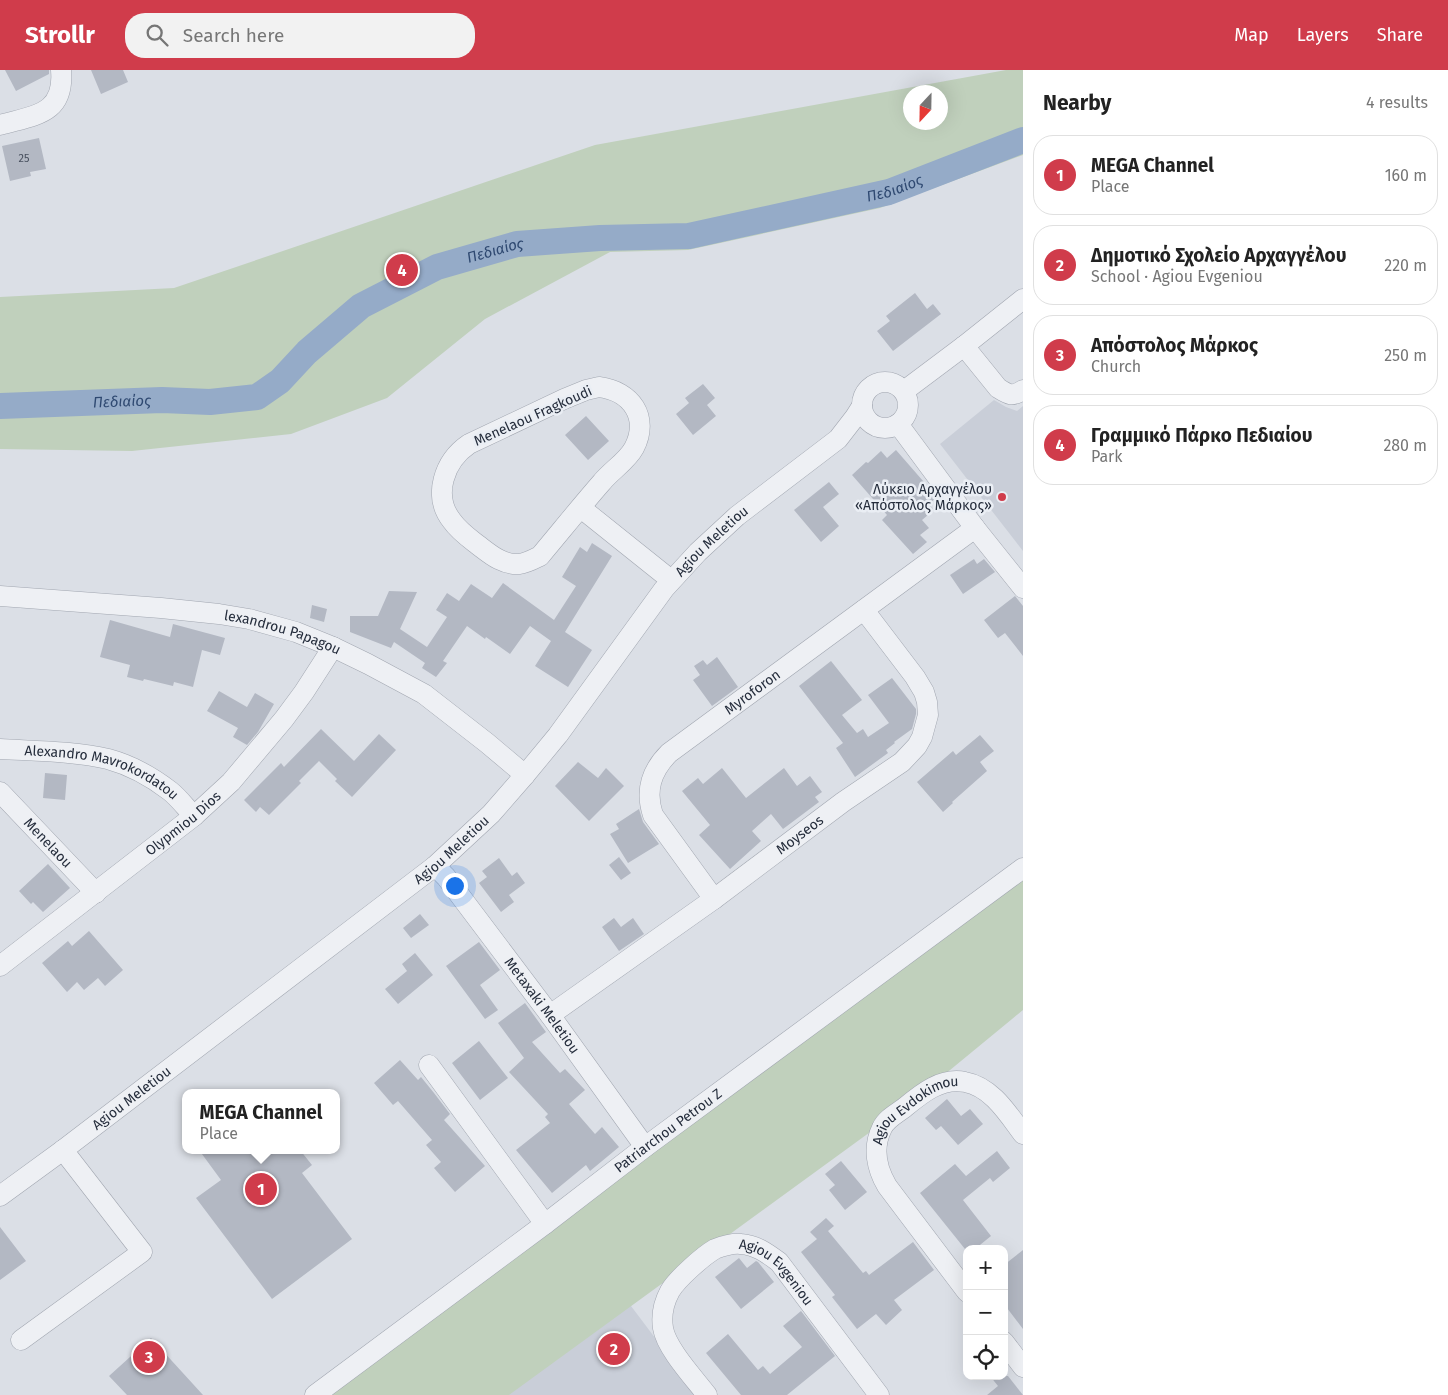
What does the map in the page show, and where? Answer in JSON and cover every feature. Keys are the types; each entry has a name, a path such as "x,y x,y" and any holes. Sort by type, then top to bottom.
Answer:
{"street":[{"path":"0,125 40,114 50,109 60,92 61,70"},
{"path":"904,391 1023,299"},
{"path":"964,346 998,388 1011,395 1023,390"},
{"path":"889,382 900,387 908,400 905,418 898,424 888,428 873,425 866,417 862,406 864,394 872,385 877,383 889,382"},
{"name":"Menelaou Fragkoudi","path":"599,387 606,388 617,391 627,398 632,405 639,420 639,435 629,455 603,480 581,508 540,556 528,562 518,564 504,562 486,552 461,532 451,520 444,508 442,485 452,460 460,450 469,444 586,390 599,387"},
{"name":"Agiou Meletiou","path":"0,1196 64,1150 435,866 491,814 526,775 558,735 671,580 737,516 838,439 862,406"},
{"path":"898,424 975,528 1023,588"},
{"name":"Agiou Meletiou","path":"838,439 878,427"},
{"path":"581,508 671,580"},
{"name":"Myroforon","path":"714,899 653,815 649,804 649,793 651,781 662,760 975,528"},
{"name":"lexandrou Papagou","path":"0,596 219,614 248,619 296,632 333,647 424,694 526,775"},
{"name":"Moyseos","path":"550,1016 714,899 843,802 902,762 914,750 922,737 928,715 924,692 915,677 864,610"},
{"name":"Olypmiou Dios","path":"0,966 194,816 231,782 304,692 333,647"},
{"name":"Alexandro Mavrokordatou","path":"0,749 86,755 128,766 158,782 172,793 194,816"},
{"name":"Menelaou","path":"0,792 96,893"},
{"name":"Metaxaki Meletiou","path":"435,866 550,1016 645,1147"},
{"name":"Patriarchou Petrou Z","path":"314,1395 545,1224 645,1147 1023,868"},
{"path":"428,1065 545,1224"},
{"name":"Agiou Evdokimou","path":"965,1290 881,1176 878,1168 878,1138 887,1121 927,1090 942,1083 955,1081 965,1082 980,1088 990,1095 1023,1134"},
{"path":"21,1340 142,1252 64,1150"},
{"name":"Agiou Evgeniou","path":"707,1395 666,1339 662,1318 664,1308 677,1280 716,1249 727,1245 740,1244 754,1246 779,1262 879,1395"},
{"path":"1008,1347 1023,1367"}],"shaded area":[{"name":"Λύκειο Αρχαγγέλου «Απόστολος Μάρκος»","path":"994,400 1017,411 1023,406 1023,551 940,444"},
{"path":"628,1302 698,1395 502,1395"}],"green space":[{"path":"1006,70 1023,70 1023,155 880,208 688,250 610,252 485,319 387,398 291,434 132,451 0,449 0,297 174,288 595,145 903,89 903,130 948,130 948,85 924,85"},
{"path":"1023,879 1023,1010 910,1103 509,1395 311,1395"}],"building":[{"path":"5,70 49,70 49,74 16,91"},
{"path":"91,70 123,70 128,82 101,94"},
{"path":"39,138 46,169 30,172 31,176 10,181 2,146"},
{"path":"915,293 927,309 933,304 941,314 893,351 877,331 890,321 886,316"},
{"path":"703,384 715,398 707,405 716,416 693,435 676,414 689,403 685,398"},
{"path":"586,416 609,441 588,460 565,435"},
{"path":"896,450 937,497 929,504 934,510 922,520 929,528 920,535 927,542 913,554 882,520 887,515 852,475 881,451 887,458"},
{"path":"829,482 839,494 823,507 839,526 821,542 794,510"},
{"path":"592,543 612,556 565,632 592,650 568,687 535,666 551,641 530,626 510,654 467,626 443,661 447,663 436,677 422,668 425,663 394,642 391,648 350,632 350,616 378,616 389,591 417,592 400,629 427,647 447,617 436,610 447,593 459,601 471,584 492,598 503,583 554,620 576,586 562,577 580,547 587,552"},
{"path":"974,559 977,564 984,559 995,572 963,594 950,575"},
{"path":"1015,596 1023,606 1023,656 1005,633 998,638 984,620"},
{"path":"312,605 327,609 324,622 310,618"},
{"path":"110,620 170,637 173,624 225,638 220,655 202,650 193,687 174,682 173,686 127,677 130,665 100,657"},
{"path":"717,657 738,687 712,706 693,680 700,675 694,666 703,660 707,665"},
{"path":"831,661 862,700 842,715 857,733 863,729 868,737 889,723 868,695 892,678 916,709 912,729 886,750 888,753 855,777 836,748 843,743 799,686"},
{"path":"219,691 247,707 255,693 274,704 258,732 247,745 233,737 238,728 207,711"},
{"path":"321,729 354,761 379,734 396,750 352,797 335,781 337,779 319,761 299,781 301,783 269,815 260,807 256,812 244,800 281,763 284,767"},
{"path":"980,735 994,751 980,762 987,771 943,812 917,782 953,751 956,755"},
{"path":"578,762 598,778 606,768 624,786 589,821 555,786"},
{"path":"722,768 746,798 784,768 797,786 810,776 822,792 815,797 819,802 783,829 771,814 752,831 761,841 730,869 699,835 710,825 682,791 698,778 703,784"},
{"path":"45,773 67,775 65,800 43,798"},
{"path":"639,809 643,822 659,844 628,863 610,834 619,829 616,824"},
{"path":"619,857 631,873 621,880 609,865"},
{"path":"499,858 512,876 517,872 525,883 509,895 514,902 501,912 479,883 487,877 482,871"},
{"path":"48,864 70,888 43,912 33,902 31,904 19,891"},
{"path":"420,914 429,925 411,938 403,928"},
{"path":"614,918 621,927 633,918 644,934 619,951 602,927"},
{"path":"89,931 123,970 105,986 98,978 84,990 77,982 67,992 42,963 68,941 72,946"},
{"path":"479,942 500,970 480,985 498,1010 485,1019 446,966"},
{"path":"415,953 433,975 398,1004 385,989 407,971 402,964"},
{"path":"525,1003 546,1032 532,1042 560,1073 565,1069 585,1090 569,1104 595,1134 602,1127 619,1147 590,1171 586,1165 552,1193 516,1150 550,1123 545,1117 548,1114 509,1072 524,1058 498,1023"},
{"path":"479,1041 508,1078 480,1100 452,1063"},
{"path":"400,1060 418,1080 421,1077 434,1093 450,1114 444,1120 485,1166 455,1192 434,1168 441,1162 426,1145 432,1140 398,1101 393,1105 374,1083"},
{"path":"947,1099 961,1116 970,1109 983,1124 958,1145 941,1126 936,1130 925,1118"},
{"path":"997,1151 1010,1168 993,1182 990,1178 963,1200 991,1236 980,1245 963,1245 963,1247 920,1193 955,1164 966,1176"},
{"path":"202,1154 303,1154 312,1165 302,1173 352,1239 272,1299 196,1198 221,1180"},
{"path":"841,1161 867,1192 845,1210 829,1190 835,1185 825,1174"},
{"path":"826,1218 834,1226 828,1231 863,1273 866,1271 869,1275 913,1242 934,1270 894,1300 902,1310 886,1325 876,1314 857,1329 832,1297 835,1295 801,1252 817,1239 810,1232"},
{"path":"0,1227 26,1261 0,1280"},
{"path":"1023,1250 1023,1329 1008,1309 1008,1262"},
{"path":"739,1258 747,1268 756,1261 758,1262 774,1282 741,1309 715,1277"},
{"path":"801,1311 835,1356 787,1395 741,1395 706,1353 728,1334 758,1370 763,1366 770,1374 802,1347 783,1326"},
{"path":"151,1338 203,1395 127,1395 109,1376"},
{"path":"1008,1376 1023,1395 987,1395 998,1386 993,1380 1008,1380"}],"waterway":[{"name":"Πεδιαίος","path":"0,406 162,400 210,402 257,397 280,381 307,352 361,306 437,267 517,244 600,238 689,236 889,192 1023,140"}],"place":[{"name":"Γραμμικό Πάρκο Πεδιαίου","path":"402,270"},
{"name":"Λύκειο Αρχαγγέλου «Απόστολος Μάρκος»","path":"1002,497"},
{"name":"MEGA Channel","path":"261,1189"},
{"name":"Δημοτικό Σχολείο Αρχαγγέλου","path":"614,1349"},
{"name":"Απόστολος Μάρκος","path":"149,1357"}]}
